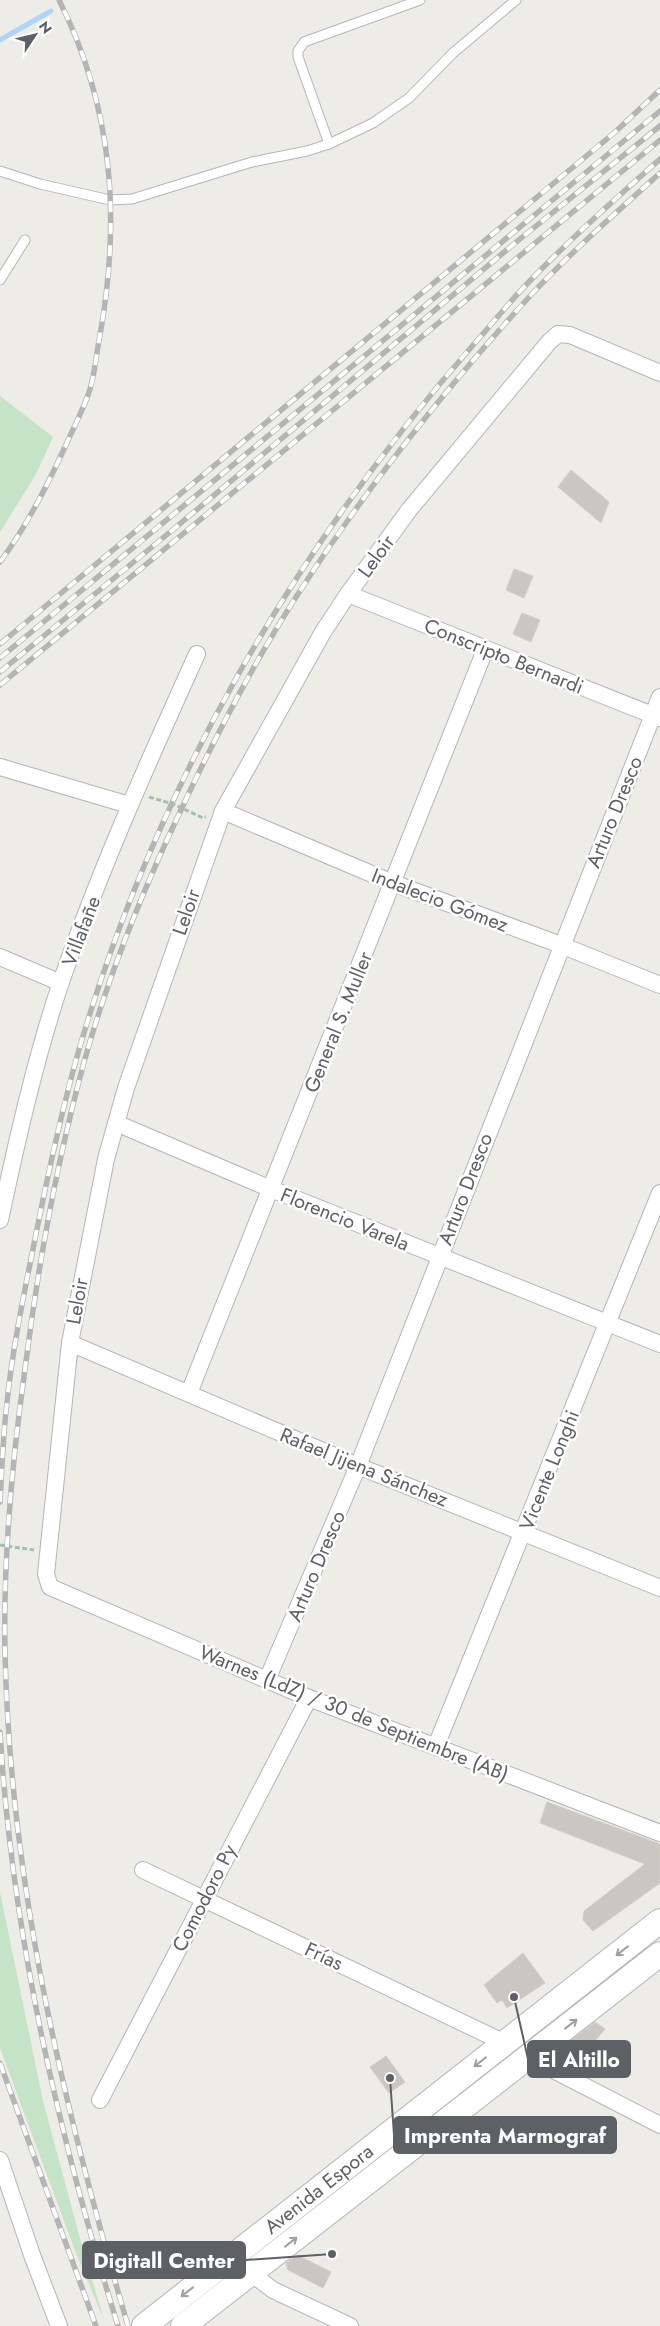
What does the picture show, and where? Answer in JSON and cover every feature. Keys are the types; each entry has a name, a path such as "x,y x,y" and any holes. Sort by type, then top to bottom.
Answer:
{"main road":[{"name":"Avenida Espora","path":"144,2326 660,1921"},
{"name":"Avenida Espora","path":"183,2326 660,1954"}],"street":[{"name":"Leloir","path":"50,1587 46,1574 70,1342 97,1201 116,1123 135,1060 222,811 323,632 348,594 430,483 548,342 558,334 570,336 660,373"},
{"name":"Conscripto Bernardi","path":"348,594 656,717"},
{"name":"General S. Muller","path":"189,1393 485,650"},
{"name":"Villafañe","path":"0,1220 29,1093 61,983 132,799 197,654"},
{"name":"Arturo Dresco","path":"267,1680 358,1466 438,1256 561,945 656,717 660,697"},
{"path":"0,767 132,799"},
{"name":"Indalecio Gómez","path":"222,811 393,883 561,945 660,985"},
{"path":"0,957 61,983"},
{"name":"Florencio Varela","path":"116,1123 271,1189 660,1344"},
{"name":"Vicente Longhi","path":"436,1746 660,1194"},
{"name":"Rafael Jijena Sánchez","path":"70,1342 358,1466 660,1588"},
{"name":"Warnes (LdZ) / 30 de Septiembre (AB)","path":"50,1587 309,1698 660,1833"},
{"name":"Comodoro Py","path":"100,2100 309,1698"},
{"name":"Frías","path":"143,1870 505,2043"},
{"path":"528,2057 660,2125"},
{"path":"0,2160 32,2255 59,2326"},
{"path":"251,2273 273,2290 350,2326"}],"lane":[{"path":"329,144 298,57 298,51 304,42 420,0"},
{"path":"0,170 40,184 110,200 132,199 252,162 307,151 329,144 373,123 409,98 453,53 516,0"},
{"path":"0,280 25,240"}],"path":[{"path":"132,799 173,804 203,818 222,811"},
{"path":"0,1545 48,1552"}],"green space":[{"path":"0,396 53,437 36,474 0,532"},
{"path":"0,1892 43,2101 104,2320 74,2248 0,2048"}],"building":[{"path":"571,470 609,502 601,523 558,487"},
{"path":"514,569 533,576 524,598 506,590"},
{"path":"522,613 540,620 531,642 513,634"},
{"path":"547,1802 660,1844 660,1883 593,1931 583,1920 584,1911 645,1864 540,1823"},
{"path":"523,1953 545,1983 507,2008 502,2000 497,2003 484,1985"},
{"path":"595,2022 605,2029 594,2042 614,2056 607,2074 564,2052 564,2046"},
{"path":"386,2056 405,2082 389,2093 370,2067"},
{"path":"297,2255 331,2272 323,2288 288,2270 286,2263"}],"waterway":[{"path":"0,40 51,11"}],"railway":[{"path":"0,562 38,501 86,400 94,373 106,291 110,248 108,164 101,122 91,81 77,41 59,0"},
{"path":"0,644 614,133 660,90"},
{"path":"0,658 660,111"},
{"path":"0,672 515,243 660,126"},
{"path":"0,685 660,140"},
{"path":"0,1502 6,1414 16,1338 45,1189 66,1098 109,955 147,860 189,767 237,677 290,589 347,504 408,423 474,344 541,269 608,205 660,159"},
{"path":"128,2326 82,2160 44,1993 29,1909 17,1824 9,1739 5,1652 5,1581 12,1475 30,1330 66,1132 95,1024 140,901 166,841 235,701 298,594 379,477 468,366 546,279 660,173"},
{"path":"0,1732 6,1808 15,1883 41,2032 76,2180 118,2326"},
{"path":"0,2063 96,2326"}],"place":[{"name":"El Altillo","path":"514,1997"},
{"name":"Imprenta Marmograf","path":"390,2078"},
{"name":"Digitall Center","path":"332,2254"}]}
